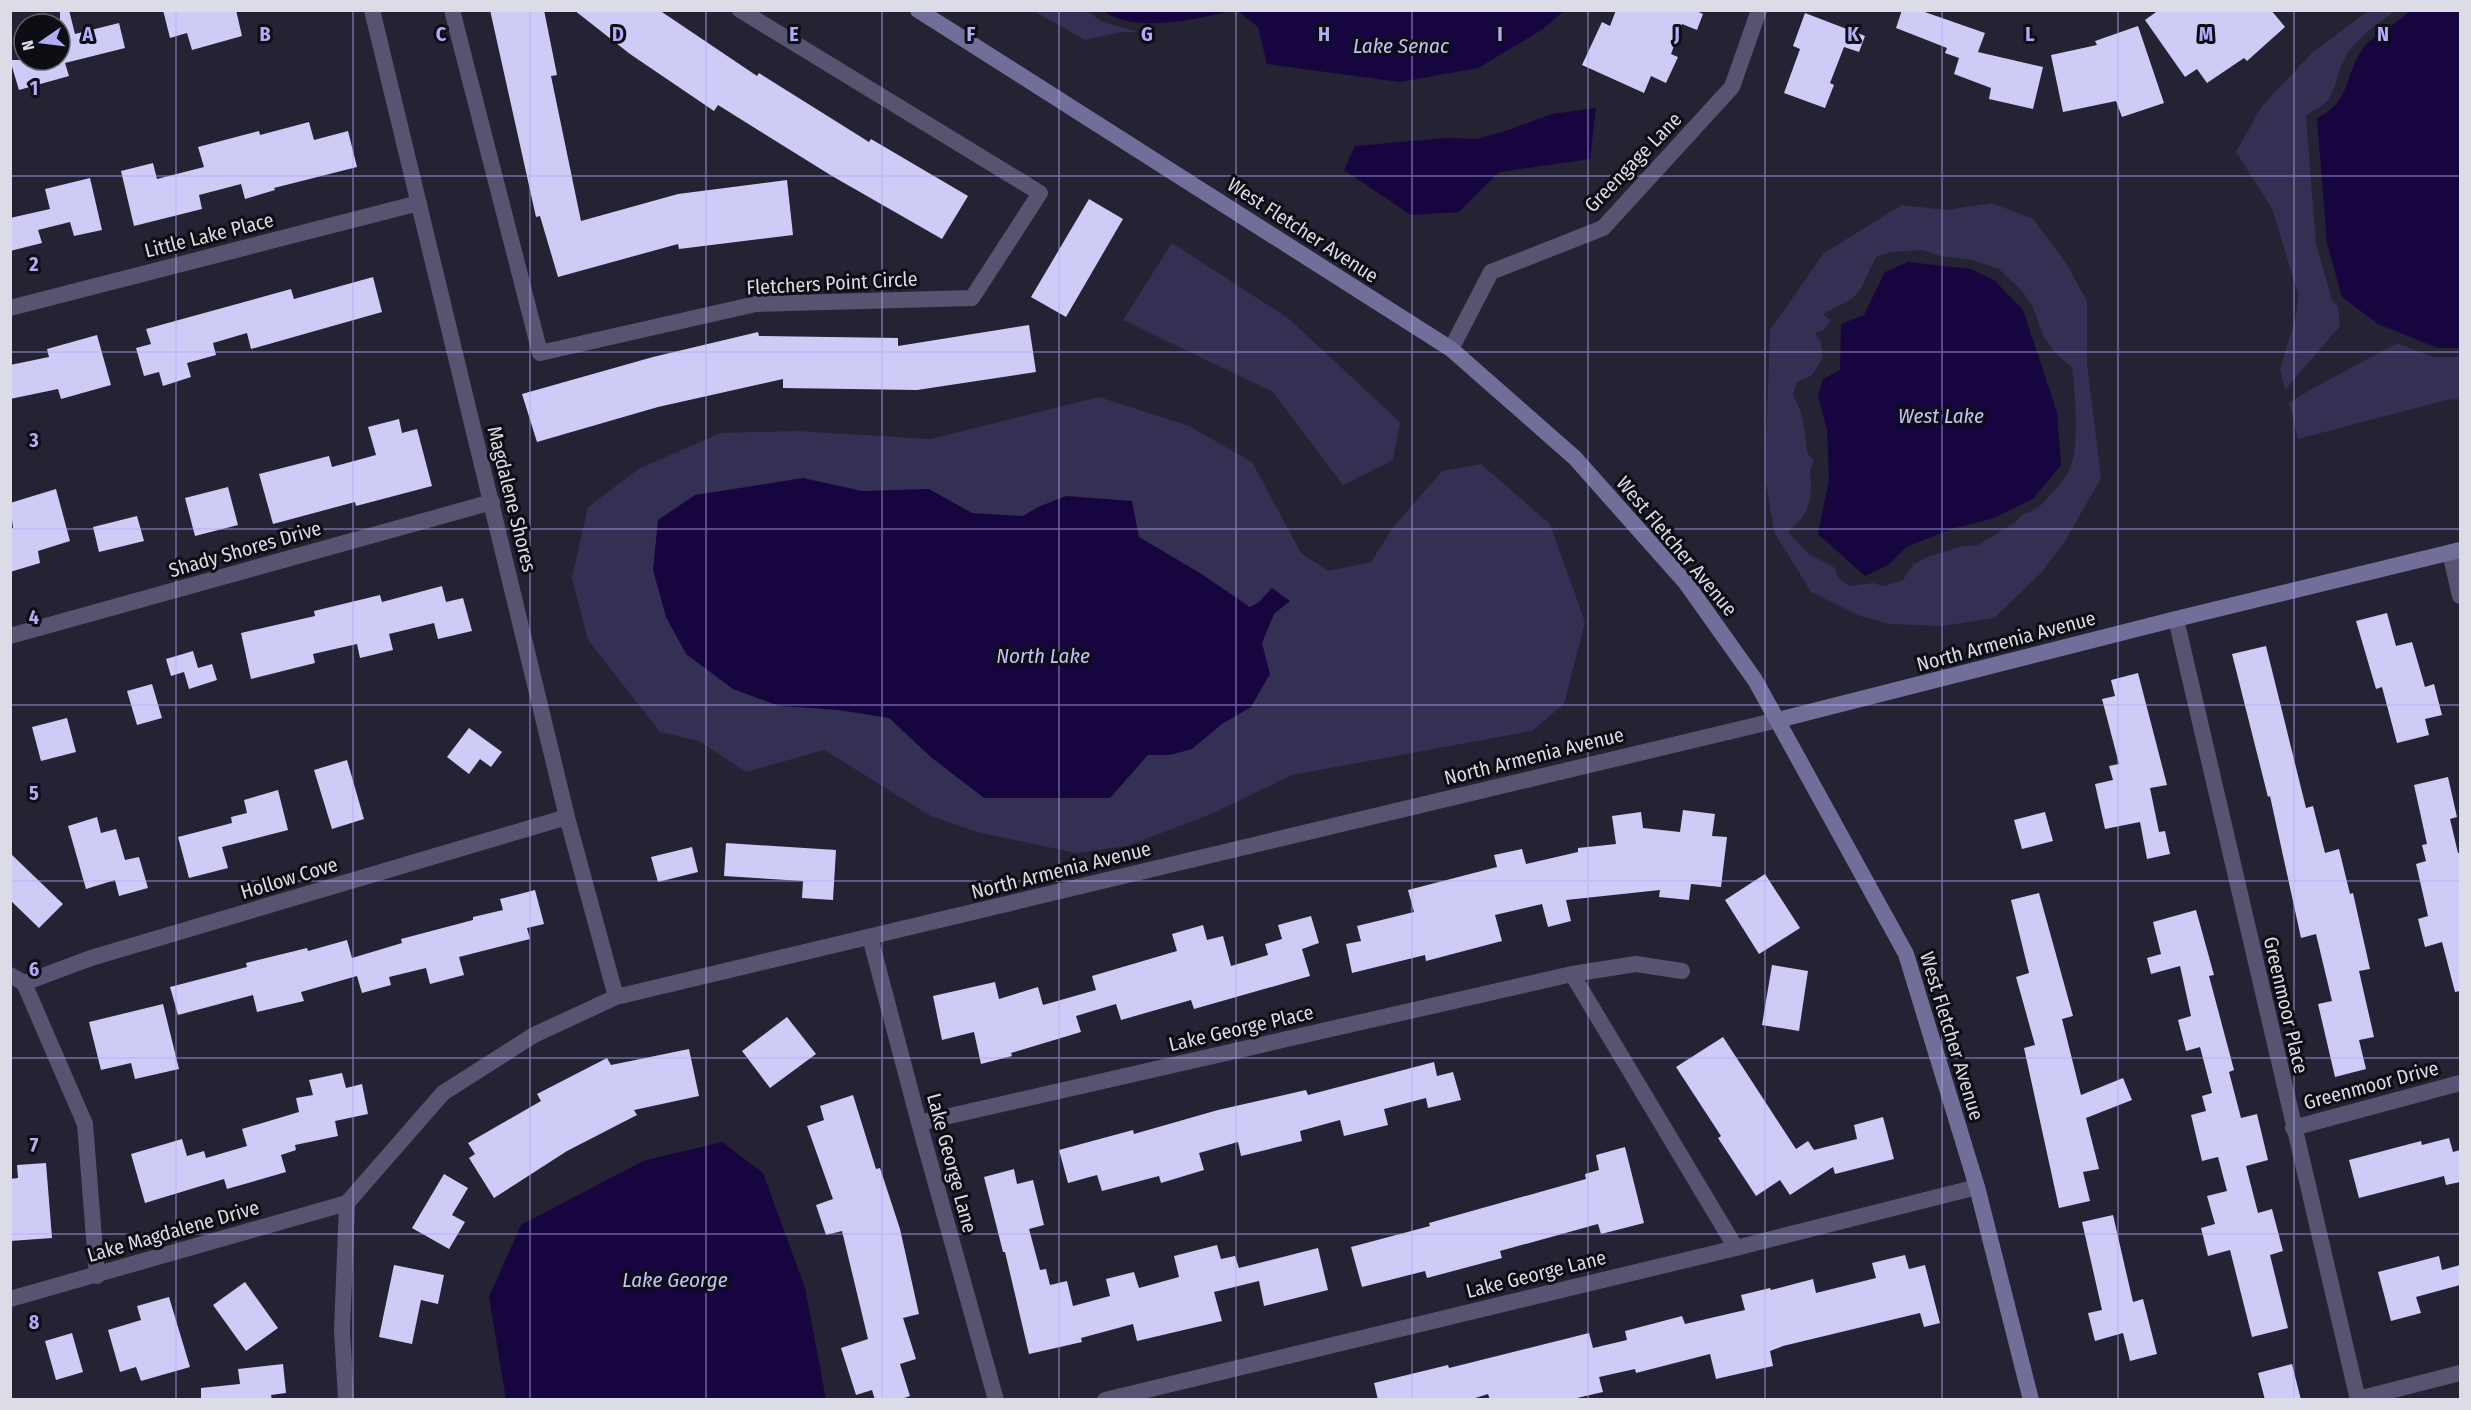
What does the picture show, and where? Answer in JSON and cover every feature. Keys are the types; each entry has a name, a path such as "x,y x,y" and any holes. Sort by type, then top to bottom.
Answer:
{"main road":[{"name":"West Fletcher Avenue","path":"918,10 1451,350 1575,458 1686,583 1755,680 1906,954 1977,1187 2031,1400"},
{"name":"North Armenia Avenue","path":"1778,720 2455,551"}],"street":[{"name":"Magdalene Shores","path":"372,10 567,817 616,996"},
{"name":"Fletchers Point Circle","path":"452,10 540,353 756,304 972,298 1040,193 740,10"},
{"name":"Greengage Lane","path":"1451,350 1491,272 1603,228 1732,87 1759,10"},
{"name":"Little Lake Place","path":"10,308 419,203"},
{"name":"Shady Shores Drive","path":"10,636 492,502"},
{"path":"2455,551 2460,596"},
{"name":"Greenmoor Place","path":"2176,619 2358,1399"},
{"name":"North Armenia Avenue","path":"616,996 1778,720"},
{"name":"Hollow Cove","path":"17,979 567,817"},
{"name":"Lake George Lane","path":"870,937 919,1124 996,1400"},
{"name":"Lake George Place","path":"919,1124 1572,974 1636,964 1682,971"},
{"path":"1572,974 1736,1248"},
{"path":"17,979 85,1124 97,1276"},
{"path":"346,1400 342,1330 347,1203 443,1093 534,1035 616,996"},
{"name":"Greenmoor Drive","path":"2293,1128 2460,1083"},
{"name":"Lake George Lane","path":"1105,1400 1736,1248 1977,1187"},
{"name":"Lake Magdalene Drive","path":"10,1299 347,1203"},
{"path":"2358,1399 2460,1373"}],"shaded area":[{"path":"1034,11 1087,11 1102,22 1138,32 1122,32 1085,40"},
{"path":"2368,11 2395,11 2365,34 2346,55 2328,100 2306,117 2316,244 2332,300 2338,307 2340,326 2285,390 2280,369 2296,316 2298,294 2272,208 2236,152 2262,106 2312,53"},
{"path":"1992,203 2033,219 2066,263 2087,301 2087,364 2101,478 2065,541 2041,573 1994,618 1943,626 1889,624 1860,616 1811,592 1774,532 1765,476 1770,330 1824,253 1902,205 1946,210","holes":["1923,250 1940,256 1972,260 1999,269 2022,291 2033,307 2043,335 2055,353 2072,367 2076,419 2073,459 2064,478 2039,507 2021,516 2016,522 1978,545 1963,546 1930,556 1914,564 1902,581 1883,586 1873,583 1849,586 1838,578 1835,568 1809,554 1788,532 1806,511 1811,490 1810,471 1814,460 1808,454 1802,417 1793,395 1797,382 1811,376 1823,358 1821,342 1815,333 1824,330 1831,321 1823,314 1852,299 1860,290 1876,257 1890,252"]},
{"path":"1172,243 1288,318 1400,422 1393,460 1343,485 1273,392 1123,320"},
{"path":"2397,343 2433,357 2460,357 2460,399 2446,400 2298,439 2289,403"},
{"path":"1099,397 1189,426 1252,462 1301,553 1328,571 1371,562 1392,529 1442,471 1481,464 1550,524 1585,622 1564,704 1532,731 1292,775 1211,814 1127,846 1076,853 977,832 931,816 824,750 746,772 699,741 660,732 588,640 572,578 588,507 640,468 721,433 795,431 931,439"}],"water":[{"path":"2410,10 2460,11 2460,348 2438,348 2378,324 2342,297 2327,243 2317,118 2337,103 2365,46"},
{"path":"1104,11 1231,11 1184,21 1148,23 1117,18"},
{"name":"Lake Senac","path":"1238,11 1564,11 1543,29 1478,68 1400,82 1267,64 1258,27"},
{"path":"1596,108 1590,159 1499,172 1459,212 1411,215 1344,170 1355,146 1447,138 1477,139 1552,114"},
{"name":"West Lake","path":"1908,262 1971,269 1995,281 2023,310 2057,412 2061,465 2033,499 1991,519 1951,529 1906,547 1888,565 1865,576 1818,534 1829,480 1827,429 1818,396 1823,379 1840,370 1841,324 1864,315 1885,272"},
{"name":"North Lake","path":"803,478 862,491 929,489 972,513 1023,516 1038,507 1066,496 1132,501 1139,537 1200,573 1250,607 1259,602 1272,588 1290,601 1274,614 1262,643 1270,674 1251,707 1222,724 1192,749 1170,755 1148,755 1110,798 984,798 932,758 889,718 839,710 779,706 733,689 686,654 666,617 653,570 658,520 695,495"},
{"name":"Lake George","path":"722,1142 763,1173 805,1288 826,1399 506,1399 489,1297 521,1225 643,1161"}],"building":[{"path":"163,10 236,10 242,36 192,50 187,33 170,38"},
{"path":"490,10 544,10 557,75 551,76 581,221 678,194 787,180 793,235 679,249 678,244 558,277 540,216 536,217"},
{"path":"574,10 659,10 757,76 759,73 869,142 871,139 968,196 942,239 832,176 718,105 714,111 630,54"},
{"path":"1616,10 1694,10 1703,14 1697,30 1682,24 1671,54 1678,57 1666,83 1651,76 1644,93 1582,65 1602,22 1610,26"},
{"path":"1902,10 1919,10 1985,33 1978,52 2043,67 2033,109 1989,99 1991,88 1954,74 1959,58 1945,53 1947,48 1896,28"},
{"path":"2159,10 2271,10 2285,27 2247,61 2244,58 2207,83 2197,69 2185,77 2145,20"},
{"path":"1805,13 1865,36 1859,52 1844,47 1830,83 1834,85 1825,108 1784,93 1800,49 1793,46"},
{"path":"72,22 75,34 119,23 125,48 72,61"},
{"path":"2138,26 2164,103 2122,117 2116,101 2063,112 2051,55 2097,45 2095,41"},
{"path":"14,72 68,72 69,76 19,90"},
{"path":"309,122 314,140 348,131 357,167 274,188 275,190 245,199 241,184 199,195 202,209 134,226 121,171 153,163 157,179 204,167 198,147 259,131 260,135"},
{"path":"90,178 102,230 74,236 70,222 38,230 42,243 10,251 10,218 50,209 45,189"},
{"path":"1089,199 1123,219 1066,317 1031,297"},
{"path":"373,277 382,312 251,349 247,333 213,343 216,355 187,363 191,377 163,386 159,372 144,376 136,348 151,344 146,329 291,289 294,299"},
{"path":"1029,325 1036,372 917,390 783,388 783,379 658,407 537,442 522,394 653,357 758,332 759,336 898,338 898,346"},
{"path":"97,335 111,385 61,399 58,389 10,399 10,365 49,357 47,349"},
{"path":"399,419 402,433 417,429 432,486 356,506 355,502 273,524 259,474 329,456 332,467 376,455 368,427"},
{"path":"228,487 238,525 195,536 185,498"},
{"path":"56,489 70,541 38,551 40,563 10,572 10,529 13,528 10,503"},
{"path":"137,516 144,541 99,552 93,527"},
{"path":"442,586 446,602 463,598 472,631 438,639 434,623 389,634 393,650 360,658 357,644 313,654 315,663 251,679 241,633 315,616 314,611 380,595 382,602"},
{"path":"2387,613 2396,646 2412,642 2425,687 2434,684 2442,715 2425,719 2429,735 2397,743 2382,687 2376,689 2356,621"},
{"path":"2266,646 2306,808 2313,806 2325,853 2339,849 2350,894 2353,893 2370,969 2359,971 2374,1037 2359,1040 2366,1069 2335,1077 2318,1004 2332,1001 2316,934 2301,938 2270,796 2268,797 2232,654"},
{"path":"193,651 198,668 212,664 217,680 189,689 184,672 171,676 166,659"},
{"path":"2138,673 2167,785 2150,788 2159,832 2165,831 2170,854 2147,859 2140,822 2105,829 2095,784 2113,780 2109,766 2119,764 2102,699 2115,696 2111,680"},
{"path":"152,684 162,718 137,725 127,691"},
{"path":"67,718 76,752 41,761 32,727"},
{"path":"469,728 502,752 491,767 480,759 469,774 447,757"},
{"path":"347,760 364,819 332,829 314,770"},
{"path":"2448,777 2457,817 2450,819 2458,853 2460,853 2460,991 2455,992 2442,942 2425,947 2418,919 2428,916 2416,864 2426,861 2422,845 2427,844 2414,785"},
{"path":"278,790 288,830 222,847 228,868 189,878 178,837 232,823 231,817 247,813 244,800"},
{"path":"1683,810 1715,814 1712,836 1727,837 1721,887 1691,884 1689,900 1659,897 1660,890 1566,900 1571,921 1548,927 1542,904 1495,915 1502,941 1426,961 1425,955 1352,973 1346,944 1361,941 1357,926 1414,912 1408,890 1497,867 1494,855 1522,849 1526,864 1578,852 1578,848 1616,844 1612,816 1641,812 1643,828 1680,832"},
{"path":"2045,812 2053,841 2022,849 2014,820"},
{"path":"97,817 101,833 116,829 125,860 139,857 148,888 119,896 115,880 86,889 68,826"},
{"path":"726,843 836,850 833,900 802,898 803,881 724,876"},
{"path":"692,847 698,872 658,882 651,857"},
{"path":"10,853 63,904 39,928 10,900"},
{"path":"1765,874 1800,928 1759,954 1725,900"},
{"path":"535,890 544,924 527,928 530,939 459,957 464,975 430,984 426,968 389,977 391,985 362,993 357,976 301,992 304,1001 257,1012 253,995 178,1015 170,987 247,967 246,963 307,948 308,951 347,940 352,958 402,943 401,939 503,910 500,899"},
{"path":"2039,893 2073,1016 2062,1019 2081,1095 2123,1078 2132,1100 2086,1118 2099,1169 2083,1172 2090,1201 2059,1208 2024,1048 2035,1045 2016,977 2029,973 2011,900"},
{"path":"2196,910 2214,975 2209,976 2234,1070 2229,1072 2241,1118 2257,1114 2268,1160 2246,1166 2258,1213 2272,1209 2283,1251 2270,1255 2288,1328 2252,1337 2230,1250 2208,1256 2201,1228 2215,1224 2207,1196 2227,1191 2218,1157 2202,1161 2191,1115 2206,1111 2202,1096 2212,1093 2200,1047 2186,1051 2178,1020 2191,1016 2180,966 2151,974 2147,958 2161,954 2153,922"},
{"path":"1311,916 1319,943 1302,949 1310,976 1194,1009 1191,1000 1121,1020 1116,1004 1076,1016 1081,1032 1011,1053 1012,1056 981,1064 974,1032 942,1040 933,996 995,982 999,999 1038,987 1043,1005 1096,990 1092,976 1177,951 1172,934 1203,925 1207,940 1223,936 1231,966 1268,955 1265,944 1282,939 1278,925"},
{"path":"1772,965 1808,971 1799,1031 1762,1025"},
{"path":"163,1004 179,1069 135,1079 131,1063 101,1070 89,1022"},
{"path":"787,1017 816,1054 770,1088 742,1051"},
{"path":"1723,1037 1796,1149 1808,1141 1814,1150 1857,1139 1854,1125 1883,1117 1894,1159 1835,1174 1833,1167 1790,1195 1780,1180 1756,1196 1718,1138 1721,1136 1676,1067"},
{"path":"689,1049 699,1096 634,1110 637,1115 567,1151 494,1198 469,1158 475,1154 468,1143 541,1101 537,1094 607,1058 611,1065"},
{"path":"1434,1062 1437,1076 1453,1072 1461,1100 1428,1108 1426,1098 1384,1109 1388,1125 1344,1136 1340,1120 1300,1131 1302,1141 1241,1156 1238,1142 1199,1153 1204,1170 1161,1183 1159,1176 1102,1191 1097,1175 1068,1183 1059,1150 1133,1130 1134,1134 1218,1110 1306,1090 1308,1095"},
{"path":"342,1073 346,1088 362,1084 368,1114 335,1121 338,1136 295,1145 296,1150 281,1155 286,1172 227,1189 224,1179 145,1203 131,1154 182,1139 187,1156 204,1151 206,1158 247,1146 242,1129 299,1112 296,1098 313,1095 309,1080"},
{"path":"853,1095 876,1169 880,1168 900,1229 919,1314 903,1318 916,1359 900,1364 910,1396 898,1400 875,1400 872,1390 856,1395 841,1348 868,1339 842,1231 826,1235 816,1205 833,1199 807,1126 824,1120 820,1106"},
{"path":"2449,1138 2453,1152 2460,1150 2460,1182 2446,1185 2444,1176 2359,1198 2349,1160 2421,1141 2422,1145"},
{"path":"1625,1147 1644,1223 1601,1234 1598,1224 1500,1251 1502,1258 1427,1278 1425,1271 1362,1287 1351,1247 1586,1179 1585,1174 1599,1170 1596,1155"},
{"path":"46,1163 52,1238 10,1241 10,1179 18,1178 17,1165"},
{"path":"1014,1169 1017,1184 1033,1180 1044,1225 1029,1229 1040,1270 1046,1269 1050,1285 1067,1281 1073,1306 1110,1296 1106,1279 1134,1272 1139,1288 1179,1277 1174,1256 1217,1245 1221,1259 1235,1256 1239,1268 1318,1248 1328,1290 1264,1306 1259,1281 1214,1292 1222,1321 1137,1341 1133,1324 1081,1338 1082,1342 1029,1354 1005,1252 1003,1252 984,1177"},
{"path":"444,1174 468,1188 452,1215 465,1222 449,1249 412,1228"},
{"path":"2113,1215 2133,1302 2143,1299 2157,1354 2130,1361 2123,1333 2095,1341 2088,1313 2102,1310 2082,1222"},
{"path":"1905,1255 1909,1269 1925,1265 1940,1323 1924,1327 1920,1313 1783,1346 1770,1351 1773,1366 1716,1379 1710,1354 1636,1373 1635,1369 1599,1377 1603,1392 1568,1400 1490,1400 1488,1394 1469,1400 1378,1400 1374,1383 1448,1365 1449,1368 1589,1333 1593,1348 1627,1340 1625,1331 1682,1316 1685,1324 1745,1310 1741,1295 1813,1279 1816,1293 1876,1278 1872,1263"},
{"path":"2439,1256 2442,1270 2460,1265 2460,1285 2416,1297 2421,1313 2391,1321 2378,1272"},
{"path":"394,1265 444,1275 438,1304 421,1300 412,1344 379,1337"},
{"path":"245,1282 278,1328 246,1351 213,1305"},
{"path":"169,1297 190,1367 141,1381 136,1367 120,1372 108,1330 141,1320 137,1306"},
{"path":"72,1333 83,1372 56,1380 45,1341"},
{"path":"283,1364 286,1393 271,1395 272,1400 201,1400 201,1388 240,1384 238,1369"},
{"path":"2292,1364 2301,1400 2265,1400 2258,1373"}]}
